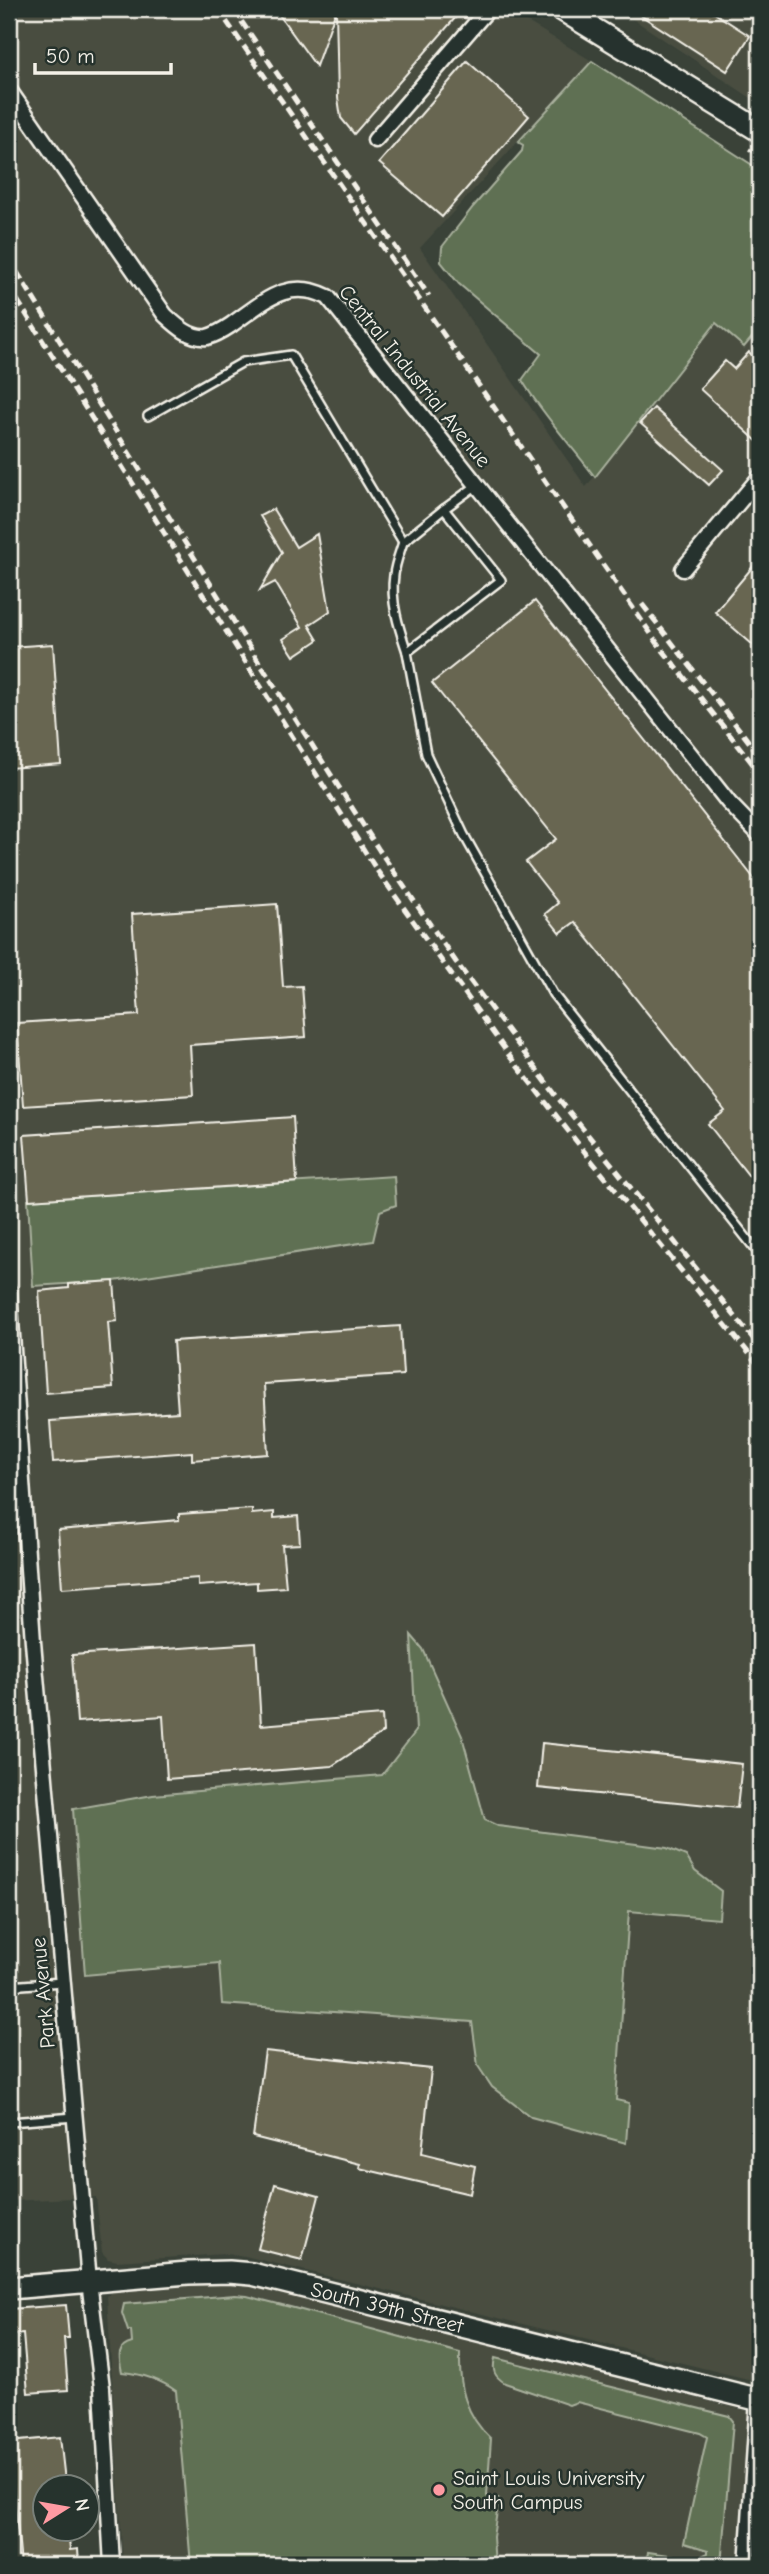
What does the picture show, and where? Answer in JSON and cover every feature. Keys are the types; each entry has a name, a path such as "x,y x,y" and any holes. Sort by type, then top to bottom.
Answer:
{"street":[{"path":"375,140 488,9"},
{"path":"561,9 760,131"},
{"name":"Central Industrial Avenue","path":"9,90 165,315 184,331 206,337 225,329 276,294 296,289 312,289 328,297 729,803 760,835"},
{"path":"683,569 760,477"},
{"name":"Park Avenue","path":"9,1291 33,1642 89,2281 102,2388 112,2565"},
{"name":"South 39th Street","path":"9,2288 188,2273 252,2274 759,2400"},
{"path":"747,2565 759,2400"}],"lane":[{"path":"148,416 243,362 291,355 403,542"},
{"path":"477,485 403,542 394,574 398,623 407,652 426,754 464,835 553,994 760,1255"},
{"path":"407,652 501,580 444,509"},
{"path":"9,1986 63,1982"},
{"path":"9,2122 75,2117"}],"shaded area":[{"path":"9,9 506,9 592,61 420,248 586,487 716,322 744,347 760,328 760,2382 245,2256 225,2254 117,2261 108,2259 102,2252 96,2197 9,2201"},
{"path":"618,9 760,9 760,104"},
{"name":"Saint Louis University South Campus","path":"225,2282 760,2414 760,2565 123,2565 107,2296 114,2291"}],"green space":[{"path":"592,61 760,170 760,328 744,347 716,323 595,477 522,380 541,354 459,284 441,262 442,247 522,151 523,145 518,142"},
{"path":"394,1176 396,1205 380,1211 373,1241 114,1281 33,1286 28,1200"},
{"path":"411,1635 423,1649 462,1736 485,1820 498,1826 667,1848 686,1856 695,1871 721,1891 719,1919 629,1911 616,2100 629,2103 626,2143 531,2117 492,2087 478,2066 472,2022 222,2004 219,1963 85,1975 73,1809 153,1795 382,1775 416,1731"},
{"path":"235,2295 294,2308 460,2353 465,2400 475,2420 491,2439 487,2496 499,2499 493,2537 495,2565 191,2565 176,2391 150,2378 122,2372 121,2350 132,2343 131,2331 128,2331 122,2313 124,2304"},
{"path":"495,2358 729,2416 733,2421 721,2565 646,2565 648,2552 696,2559 708,2553 708,2550 684,2543 707,2437 577,2402 569,2405 505,2383 495,2373"}],"building":[{"path":"275,9 463,9 354,134 341,118 338,98 336,10 316,66"},
{"path":"631,9 708,9 750,36 727,71"},
{"path":"467,61 529,116 442,217 379,163"},
{"path":"749,352 760,363 760,444 700,389 725,361 734,369"},
{"path":"654,408 723,470 709,485 640,423"},
{"path":"273,509 296,547 317,534 330,611 309,625 318,640 294,656 283,639 302,627 275,582 260,590 282,552 260,516"},
{"path":"760,558 760,651 715,612"},
{"path":"535,601 760,886 760,1190 708,1124 725,1111 575,922 560,933 545,914 558,903 526,862 556,839 432,683"},
{"path":"53,644 61,764 9,768 9,647"},
{"path":"277,904 283,987 302,986 306,1037 190,1045 193,1095 23,1106 17,1023 139,1015 132,914"},
{"path":"293,1117 297,1182 29,1200 24,1135"},
{"path":"114,1281 117,1321 108,1322 113,1388 46,1393 39,1291 69,1288 69,1284"},
{"path":"400,1326 403,1375 264,1384 268,1454 192,1460 192,1452 53,1462 50,1421 178,1412 173,1341"},
{"path":"252,1509 252,1514 274,1512 274,1518 298,1516 300,1544 282,1545 286,1587 257,1589 257,1582 198,1586 198,1578 62,1588 58,1530 179,1520 179,1514"},
{"path":"256,1643 261,1725 382,1715 383,1732 332,1766 167,1779 163,1716 77,1722 72,1655"},
{"path":"542,1743 742,1764 737,1808 538,1788"},
{"path":"265,2051 431,2069 422,2153 475,2166 470,2194 359,2168 360,2164 253,2137"},
{"path":"275,2184 319,2196 302,2260 258,2249"},
{"path":"66,2305 69,2338 64,2338 68,2390 28,2393 23,2334 9,2335 9,2309"},
{"path":"60,2437 64,2472 32,2472 32,2542 69,2542 70,2550 78,2549 79,2565 21,2565 9,2442"}],"railway":[{"path":"218,9 658,644 760,773"},
{"path":"233,9 429,296"},
{"path":"9,259 254,654 379,850 456,962 558,1098 760,1347"},
{"path":"9,287 376,869 511,1058 760,1367"},
{"path":"642,604 760,756"}],"place":[{"name":"Saint Louis University South Campus","path":"439,2490"}]}
